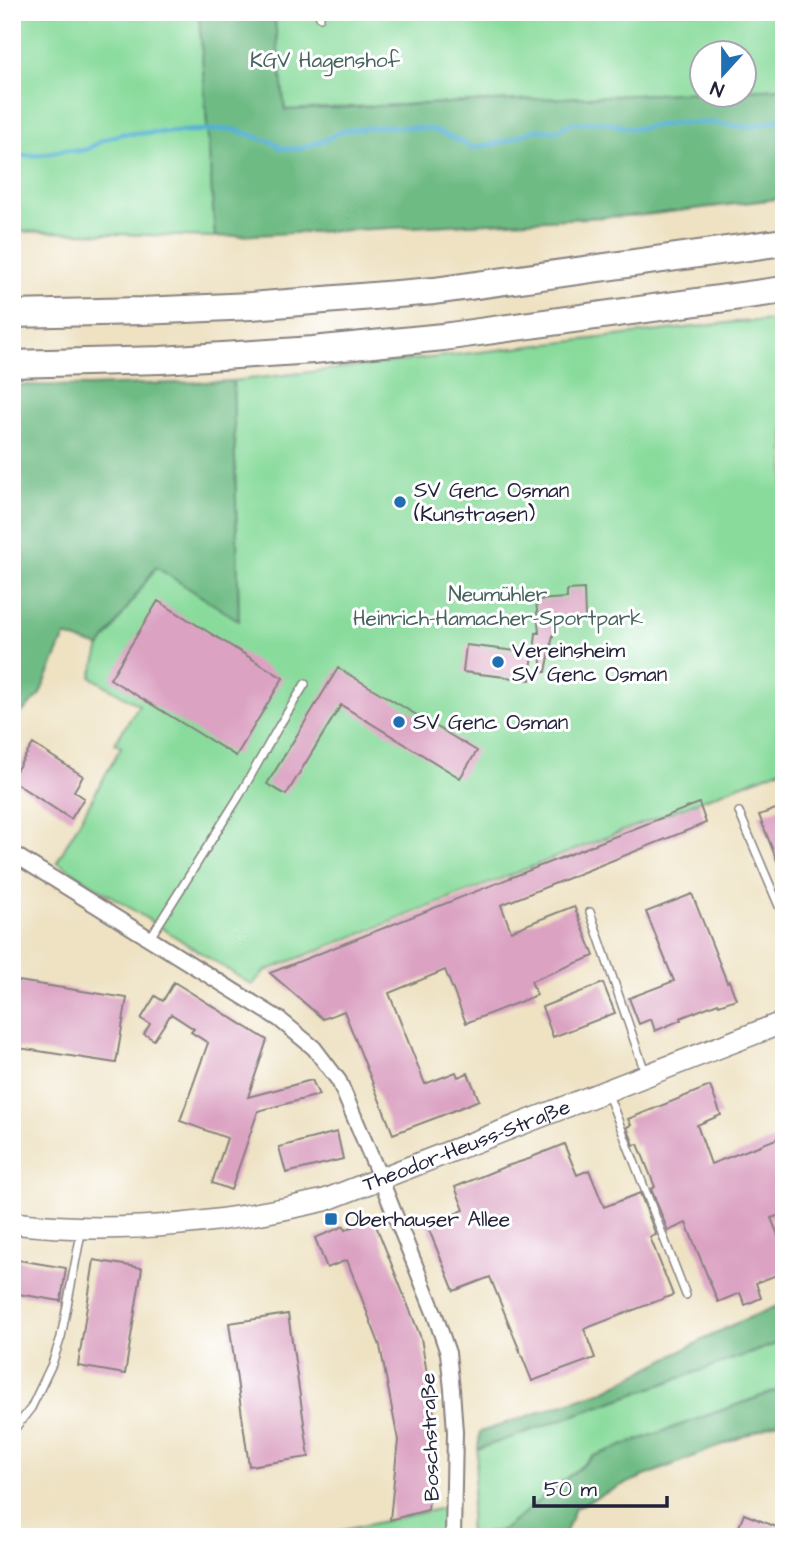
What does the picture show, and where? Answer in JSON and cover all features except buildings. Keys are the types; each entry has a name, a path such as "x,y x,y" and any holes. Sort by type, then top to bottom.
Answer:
{"highway":[{"path":"12,314 251,306 434,290 784,242"},
{"path":"12,364 161,360 339,347 443,337 784,290"}],"street":[{"path":"12,853 279,1019 314,1048 339,1081 381,1180"},
{"name":"Theodor-Heuss-Straße","path":"12,1223 82,1228 192,1224 275,1212 326,1200 784,1022"},
{"name":"Boschstraße","path":"381,1180 448,1353 455,1432 453,1537"}],"lane":[{"path":"149,939 238,798 305,684"},
{"path":"739,812 784,918"},
{"path":"590,912 646,1076"},
{"path":"606,1092 687,1295"},
{"path":"12,1432 31,1408 52,1364 61,1337 82,1228"}],"green space":[{"path":"12,12 199,12 215,237 12,231"},
{"path":"199,12 274,12 285,110 688,93 688,108 758,108 758,89 784,88 784,198 645,215 215,237"},
{"name":"KGV Hagenshof","path":"268,12 784,12 784,88 758,89 758,38 688,38 688,93 285,110"},
{"name":"Neumühler Heinrich-Hamacher-Sportpark","path":"784,320 784,768 265,971 252,985 57,862 121,747 115,743 139,705 91,677 100,647 156,567 239,620 233,381 736,322"},
{"path":"233,381 239,621 156,567 100,647 65,636 39,696 12,722 12,385 88,386"},
{"path":"784,1303 784,1341 478,1449 480,1432 606,1390 730,1326"},
{"path":"784,1341 784,1388 594,1456 503,1530 468,1537 478,1449"},
{"path":"784,1388 784,1420 620,1486 575,1508 564,1537 473,1537 503,1530 594,1456"},
{"path":"443,1508 443,1537 313,1537"}],"waterway":[{"path":"12,153 18,156 64,150 80,151 121,134 232,129 275,143 281,148 298,149 342,131 386,126 431,129 472,148 504,142 535,130 556,131 572,123 602,122 633,129 676,123 747,127 784,119"}],"place":[{"name":"SV Genc Osman (Kunstrasen)","path":"400,502"},
{"name":"Vereinsheim SV Genc Osman","path":"498,662"},
{"name":"SV Genc Osman","path":"399,722"},
{"name":"Oberhauser Allee","path":"331,1219"}]}
